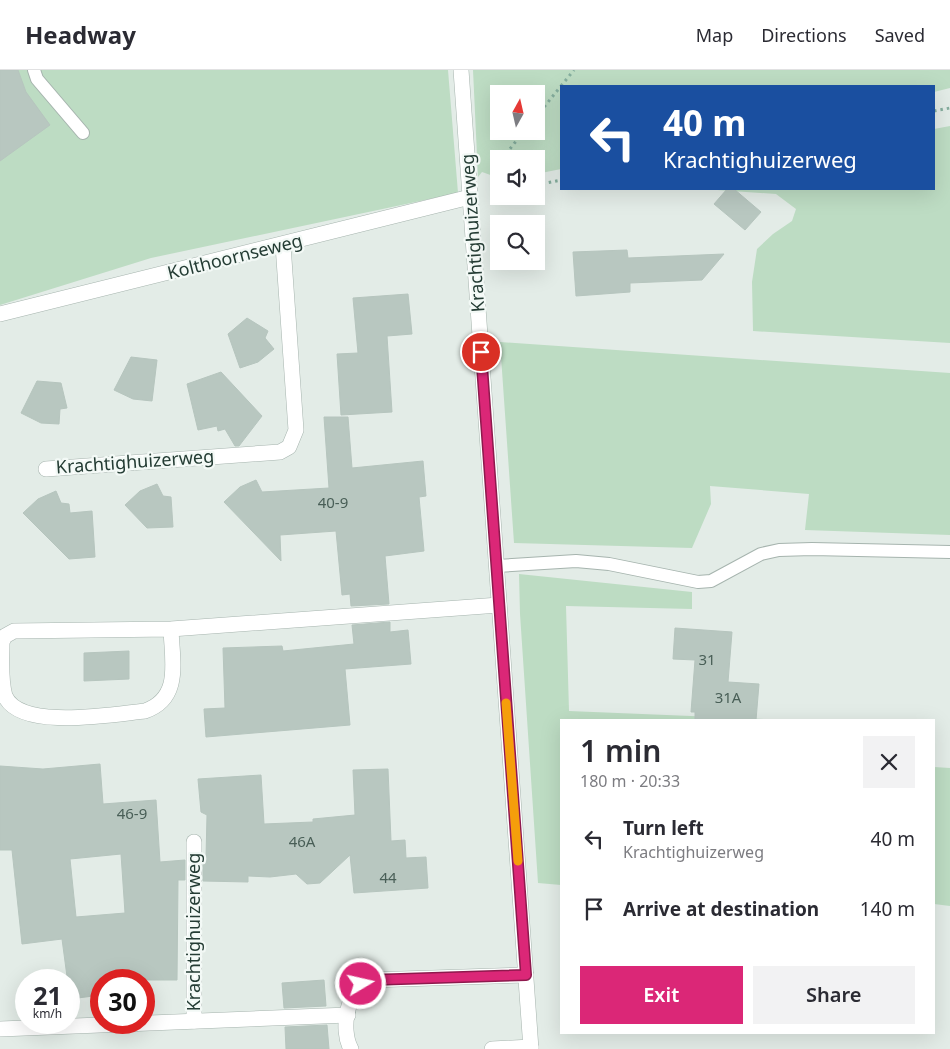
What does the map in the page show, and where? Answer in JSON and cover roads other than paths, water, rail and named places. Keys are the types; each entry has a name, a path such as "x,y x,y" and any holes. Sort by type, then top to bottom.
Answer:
{"street":[{"name":"Krachtighuizerweg","path":"461,70 531,1048 492,1049"},
{"name":"Kolthoornseweg","path":"0,314 283,246 470,197"},
{"name":"Krachtighuizerweg","path":"46,468 280,452 289,447 296,430 283,246"},
{"path":"171,629 172,676 170,690 159,707 145,711 54,718 28,713 14,707 6,698 1,682 2,642 9,632 171,629 499,605"},
{"name":"Krachtighuizerweg","path":"194,842 194,1021"},
{"path":"351,1049 347,1030 352,995 361,984 370,980 526,975"},
{"name":"Krachtighuizerweg","path":"0,1029 348,1015"}],"lane":[{"path":"34,70 36,79 84,133"},
{"path":"497,566 576,561 609,564 698,582 711,581 761,554 779,550 950,552"}]}
